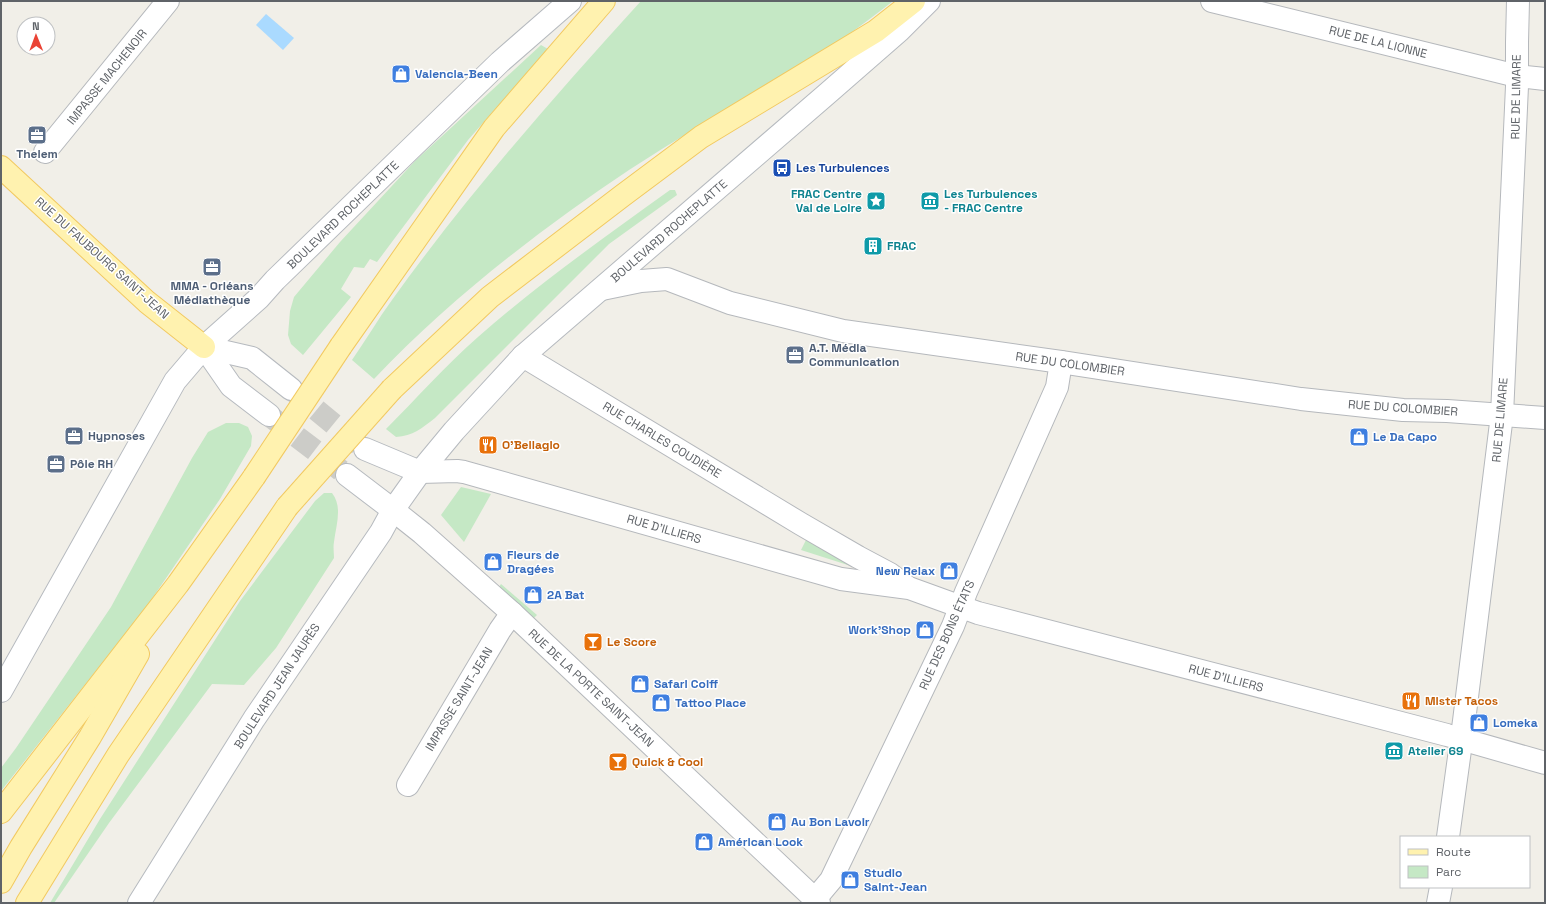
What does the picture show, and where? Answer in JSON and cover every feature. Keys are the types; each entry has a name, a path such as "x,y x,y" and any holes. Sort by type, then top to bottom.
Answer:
{"main road":[{"path":"1,812 178,584 254,477 341,346 494,128 604,1"},
{"path":"27,903 118,755 287,508 392,389 490,297 664,164 701,137 876,31 914,1"},
{"name":"RUE DU FAUBOURG SAINT-JEAN","path":"1,167 147,302 204,347"},
{"path":"1,882 21,847 90,737 178,584"}],"street":[{"name":"IMPASSE MACHENOIR","path":"42,156 168,1"},
{"name":"BOULEVARD ROCHEPLATTE","path":"204,347 259,298 274,280 500,62 570,1"},
{"name":"BOULEVARD ROCHEPLATTE","path":"420,472 454,431 524,356 899,31 929,1"},
{"name":"RUE DE LA LIONNE","path":"1212,1 1518,76 1545,79"},
{"name":"RUE DE LIMARE","path":"1448,836 1462,739 1502,415 1518,76 1518,1"},
{"name":"RUE DU COLOMBIER","path":"602,289 667,279 730,303 843,331 1061,362 1301,400 1403,410 1447,411 1545,418"},
{"name":"RUE DU FAUBOURG SAINT-JEAN","path":"204,347 252,358 291,389"},
{"name":"RUE DU FAUBOURG SAINT-JEAN","path":"204,347 231,386 269,415"},
{"path":"1,691 175,381 204,347"},
{"name":"RUE CHARLES COUDIÈRE","path":"524,356 801,524"},
{"name":"RUE DES BONS ÉTATS","path":"817,901 831,880 953,626 1056,387 1061,362"},
{"path":"365,449 420,472"},
{"name":"BOULEVARD JEAN JAURÈS","path":"139,903 254,719 381,532 393,510 420,472"},
{"name":"RUE D'ILLIERS","path":"420,472 464,472 841,579 909,588 978,613 1462,739 1545,763"},
{"path":"347,475 393,510"},
{"name":"RUE DE LA PORTE SAINT-JEAN","path":"393,510 422,533 512,613 817,901"},
{"name":"RUE D'ILLIERS","path":"801,524 890,574 909,588"},
{"name":"IMPASSE SAINT-JEAN","path":"408,785 500,630 512,613"},
{"path":"1438,903 1441,888"}],"green space":[{"path":"641,1 893,1 852,32 657,152 561,217 496,267 464,294 433,321 374,379 352,360 387,307 481,184 576,73"},
{"path":"541,45 548,49 468,140 377,262 370,259 364,268 354,267 341,289 351,297 303,355 291,344 288,335 290,311 294,297 340,242 415,161"},
{"path":"670,190 675,190 677,195 609,244 435,418 417,431 407,435 396,437 386,429 454,359 501,317 572,261"},
{"path":"226,423 239,423 248,427 252,436 251,446 220,499 147,606 1,791 1,768 111,607 192,458 208,432"},
{"path":"461,487 491,494 464,542 441,515"},
{"path":"324,493 332,493 338,510 334,558 276,648 244,685 212,684 109,823 54,903 50,903 100,819 240,601 315,501"},
{"path":"807,538 854,567 801,550"},
{"path":"501,584 537,615 532,620 499,587"}],"water":[{"path":"266,14 294,38 283,50 256,25"}],"tunnel":[{"path":"291,389 364,449"},
{"path":"271,417 347,475"}],"place":[{"name":"Valencia-Been","path":"401,74"},
{"name":"Thelem","path":"37,135"},
{"name":"Les Turbulences","path":"782,168"},
{"name":"FRAC Centre Val de Loire","path":"876,201"},
{"name":"Les Turbulences - FRAC Centre","path":"930,201"},
{"name":"FRAC","path":"873,246"},
{"name":"MMA - Orléans Médiathèque","path":"212,267"},
{"name":"A.T. Média Communication","path":"795,355"},
{"name":"Hypnoses","path":"74,436"},
{"name":"Le Da Capo","path":"1359,437"},
{"name":"O'Bellagio","path":"488,445"},
{"name":"Pôle RH","path":"56,464"},
{"name":"Fleurs de Dragées","path":"493,562"},
{"name":"New Relax","path":"949,571"},
{"name":"2A Bat","path":"533,595"},
{"name":"Work'Shop","path":"925,630"},
{"name":"Le Score","path":"593,642"},
{"name":"Safari Coiff","path":"640,684"},
{"name":"Mister Tacos","path":"1411,701"},
{"name":"Tattoo Place","path":"661,703"},
{"name":"Lomeka","path":"1479,723"},
{"name":"Atelier 69","path":"1394,751"},
{"name":"Quick & Cool","path":"618,762"},
{"name":"Au Bon Lavoir","path":"777,822"},
{"name":"Américan Look","path":"704,842"},
{"name":"Studio Saint-Jean","path":"850,880"}]}
